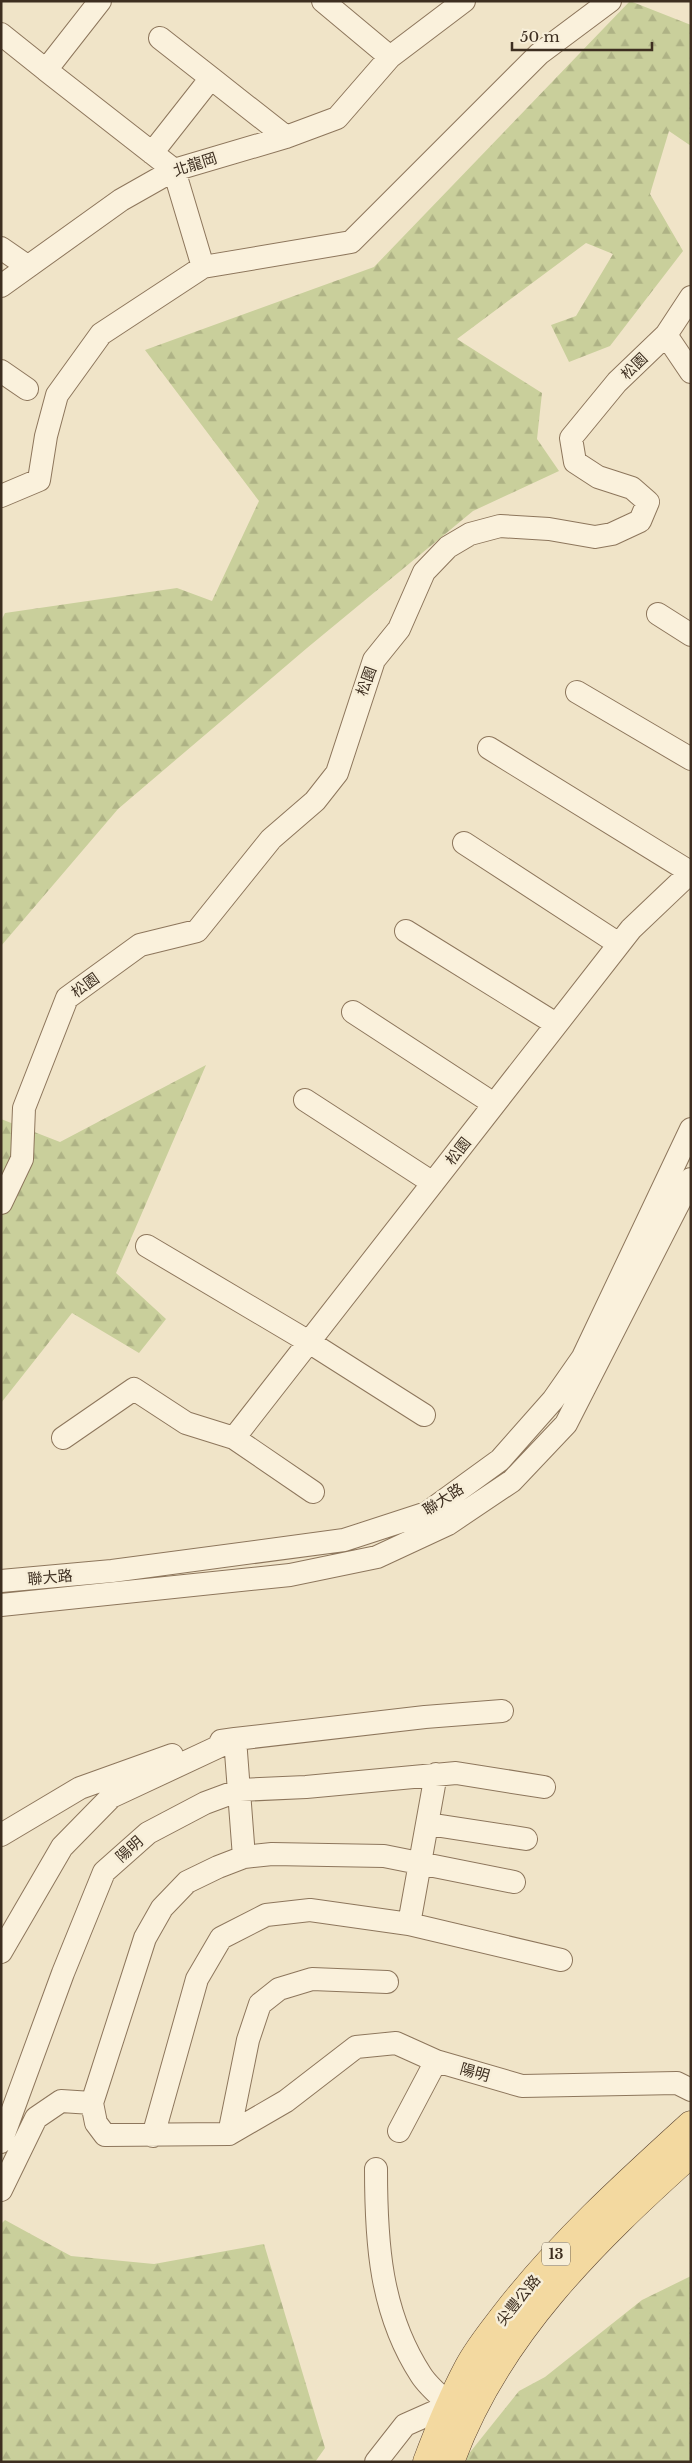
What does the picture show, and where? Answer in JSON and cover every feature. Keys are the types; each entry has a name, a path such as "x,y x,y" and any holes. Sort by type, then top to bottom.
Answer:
{"main road":[{"name":"尖豐公路","path":"450,2462 469,2366 491,2334 547,2264 600,2208 691,2125"},
{"name":"尖豐公路","path":"427,2462 460,2409 577,2261 626,2211 691,2152"}],"street":[{"path":"46,70 100,1"},
{"path":"323,1 390,57"},
{"name":"北龍岡","path":"1,286 121,200 174,170 286,137 337,118 390,57 464,1"},
{"path":"1,496 39,480 46,436 57,395 101,334 203,267 351,242 539,54 610,1"},
{"path":"1,34 174,170 203,267"},
{"path":"160,38 286,137"},
{"path":"152,153 211,78"},
{"path":"1,248 27,266"},
{"name":"松園","path":"1,1203 22,1159 24,1108 67,998 140,945 197,930 271,839 315,801 337,773 374,660 399,629 424,572 448,547 470,534 500,526 549,529 595,537 612,534 640,521 648,502 632,488 598,477 575,462 572,438 617,382 666,335 691,297"},
{"path":"666,335 691,372"},
{"path":"1,370 26,388"},
{"path":"658,614 691,635"},
{"path":"578,692 691,759"},
{"path":"489,748 691,872"},
{"path":"464,843 619,944"},
{"name":"松園","path":"234,1438 631,929 691,872"},
{"path":"406,930 556,1024"},
{"path":"354,1012 494,1104"},
{"path":"305,1100 433,1183"},
{"name":"聯大路","path":"1,1605 114,1582 344,1540 426,1513 500,1460 553,1400 583,1357 691,1129"},
{"name":"聯大路","path":"1,1581 114,1582 290,1574 377,1557 448,1524 512,1481 566,1424 691,1179"},
{"path":"147,1246 308,1342 424,1415"},
{"path":"63,1438 134,1389 186,1423 234,1438 313,1492"},
{"path":"1,1835 80,1788 207,1742 425,1716 502,1711"},
{"path":"236,1739 244,1857"},
{"path":"1,1952 62,1847 111,1797 236,1739"},
{"name":"陽明","path":"1,2142 63,1973 104,1872 148,1833 205,1803 240,1790 306,1787 456,1773 544,1787"},
{"path":"409,1924 436,1774"},
{"path":"428,1824 526,1839"},
{"path":"1,2190 36,2118 61,2101 92,2104 145,1938 162,1908 187,1882 244,1857 272,1854 384,1856 514,1882"},
{"path":"153,2136 197,1978 221,1938 266,1915 310,1910 409,1924 561,1960"},
{"path":"229,2134 248,2040 260,2004 279,1989 312,1979 387,1982"},
{"name":"陽明","path":"92,2104 96,2123 105,2136 229,2134 286,2101 356,2047 396,2044 436,2061 522,2086 677,2083 691,2090"},
{"path":"399,2131 436,2061"},
{"path":"376,2169 379,2260 393,2320 421,2376 460,2409"},
{"path":"376,2462 405,2425 460,2409"}],"green space":[{"path":"630,1 691,25 691,146 669,131 650,194 683,251 610,346 569,362 551,325 576,316 613,254 586,243 457,339 542,393 537,439 559,471 473,511 307,648 118,809 1,946 1,621 5,613 177,588 212,601 259,501 145,350 374,267"},
{"path":"206,1065 116,1273 166,1319 139,1353 72,1313 1,1403 1,1119 60,1142"},
{"path":"5,2220 71,2256 154,2264 264,2244 325,2448 315,2462 1,2462 1,2224"},
{"path":"691,2276 691,2462 466,2462 467,2456 519,2391 545,2377 642,2300"}]}
